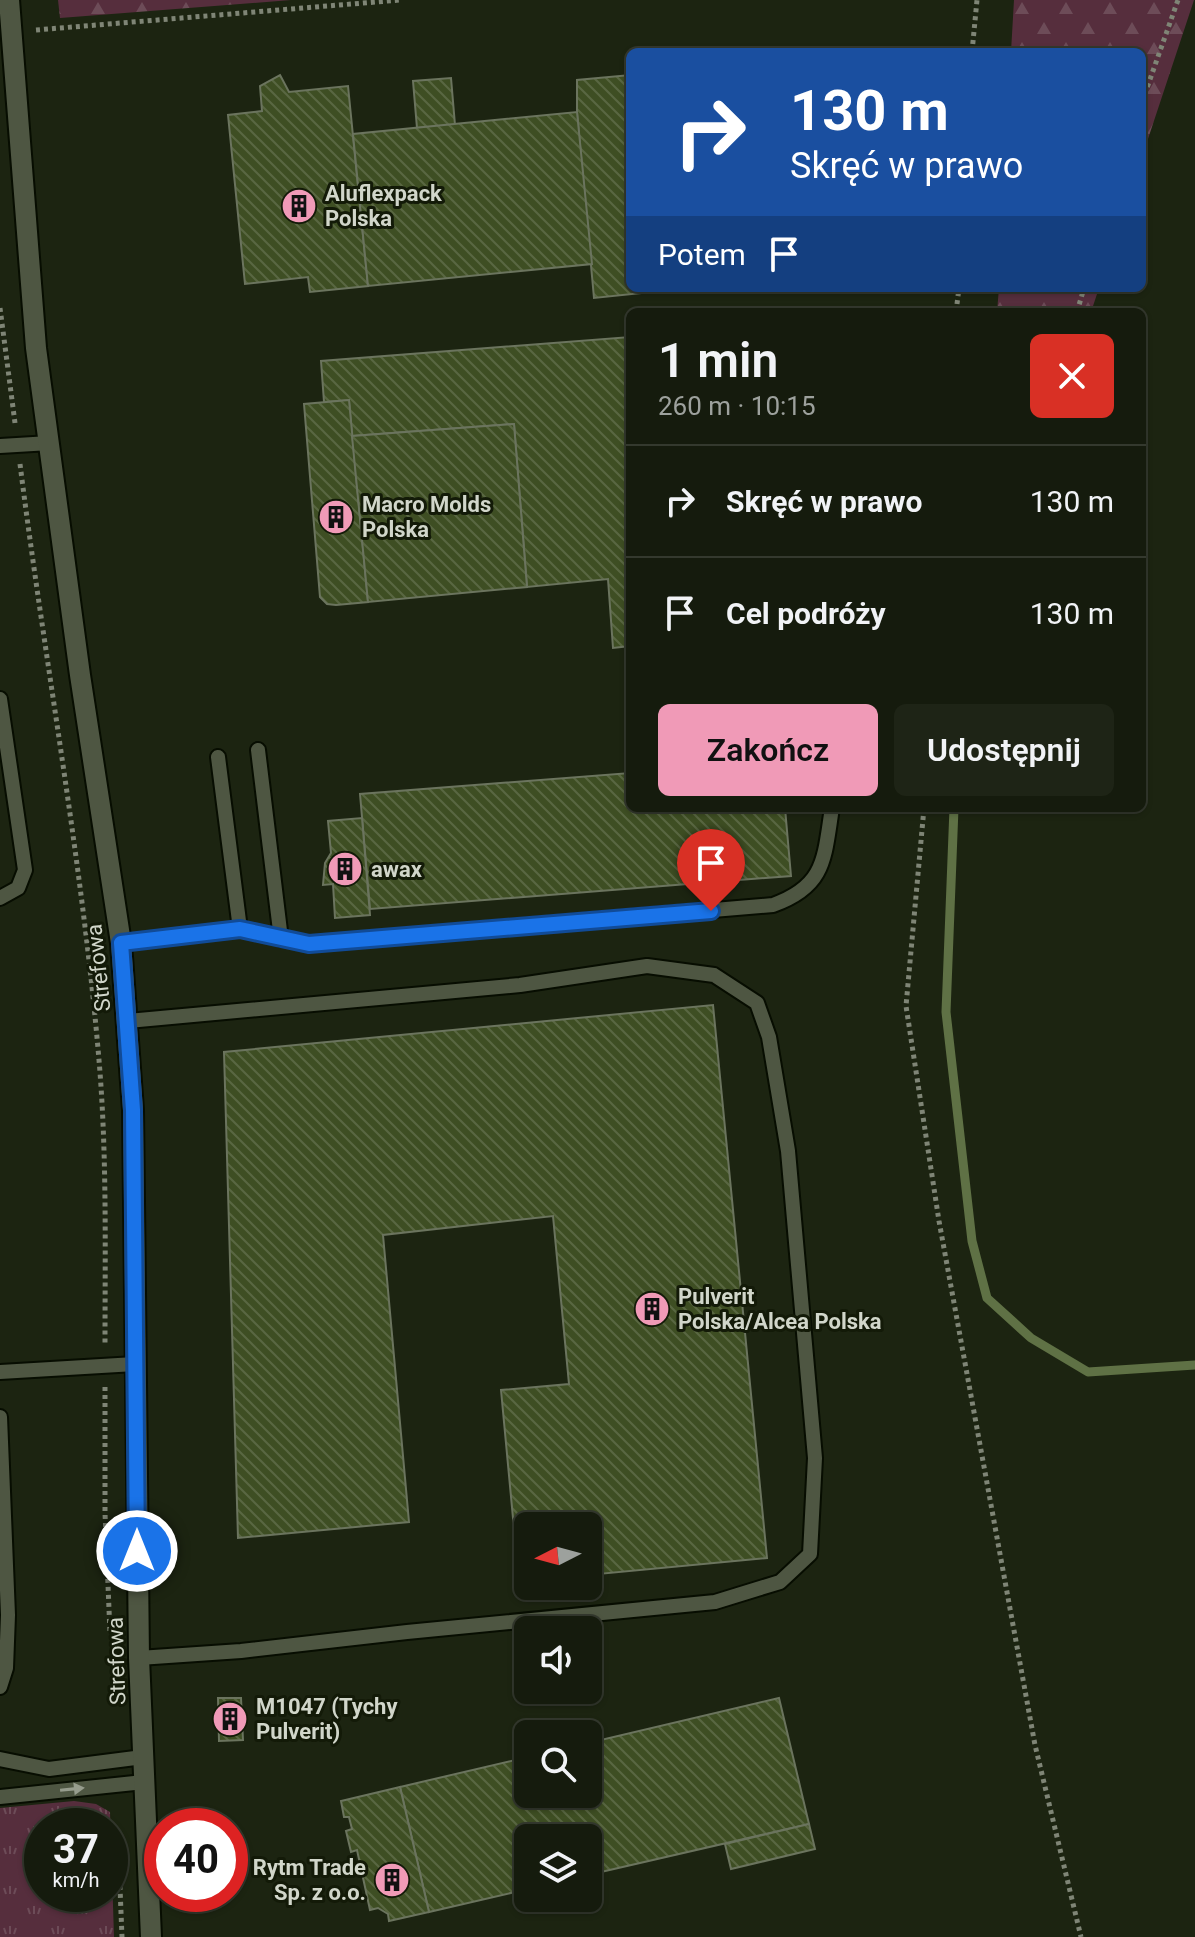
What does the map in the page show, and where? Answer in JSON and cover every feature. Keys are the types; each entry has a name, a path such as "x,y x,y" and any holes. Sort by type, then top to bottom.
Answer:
{"street":[{"name":"Strefowa","path":"9,0 34,326 80,675 121,943 128,1021 133,1110 139,1658 151,1937"}],"lane":[{"path":"0,446 50,443"},
{"path":"0,699 25,870 18,888 0,898"},
{"path":"258,750 281,939"},
{"path":"218,757 240,929"},
{"path":"121,943 240,929 309,944 773,905 792,898 811,884 822,858 831,812"},
{"path":"128,1021 520,985 647,966 714,975 757,1003 769,1037 788,1151 815,1458 810,1554 780,1582 715,1602 257,1650 139,1658"},
{"path":"0,1372 135,1364"},
{"path":"0,1417 8,1615 6,1668 0,1687"},
{"path":"0,1759 49,1769 143,1757"},
{"path":"0,1797 144,1782"}],"path":[{"path":"11,32 400,0"},
{"path":"972,48 977,0"},
{"path":"1146,91 1178,0"},
{"path":"0,308 86,928 100,1062 106,1204 105,1513 111,1645"},
{"path":"924,812 906,1006 939,1221 1035,1745 1081,1937"},
{"path":"121,1912 122,1937"}],"green space":[{"path":"58,0 291,0 60,18"},
{"path":"1014,0 1194,0 1146,145 1146,48 1011,48"},
{"path":"999,292 1098,292 1092,308 997,308"},
{"path":"74,1801 103,1808 24,1808 24,1912 113,1912 114,1937 0,1937 0,1808"}],"building":[{"name":"Aluflexpack Polska","path":"280,75 289,92 348,86 368,286 310,292 308,277 245,284 228,115 262,111 260,86"},
{"path":"626,75 626,292 652,292 594,298 577,112 577,80"},
{"path":"451,78 455,125 417,128 413,81"},
{"path":"577,112 592,264 368,286 353,134"},
{"path":"626,337 626,646 613,648 608,579 527,587 514,424 352,436 349,400 324,402 321,361"},
{"name":"Macro Molds Polska","path":"349,400 368,602 336,605 327,604 320,597 304,404"},
{"path":"514,424 527,587 368,602 352,436"},
{"path":"626,773 626,812 785,812 791,876 370,909 360,794"},
{"name":"awax","path":"362,818 370,915 335,918 333,884 323,885 325,863 331,853 328,821"},
{"name":"Pulverit Polska/Alcea Polska","path":"713,1005 767,1558 602,1574 602,1512 514,1512 514,1529 501,1390 569,1384 553,1216 383,1235 409,1522 238,1538 224,1052"},
{"name":"M1047 (Tychy Pulverit)","path":"218,1698 241,1698 243,1740 219,1741"},
{"path":"779,1698 809,1824 602,1872 602,1824 514,1824 514,1892 429,1912 400,1787 514,1760 514,1808 602,1808 602,1740"},
{"name":"Rytm Trade Sp. z o.o.","path":"400,1787 429,1912 389,1921 388,1914 378,1908 370,1910 357,1850 351,1852 346,1831 352,1829 349,1817 344,1817 341,1801"},
{"path":"809,1824 815,1849 731,1869 725,1844"}],"waterway":[{"path":"954,812 946,1012 972,1241 987,1298 1031,1338 1088,1372 1195,1365"}],"place":[{"name":"Aluflexpack Polska","path":"299,206"},
{"name":"Macro Molds Polska","path":"336,517"},
{"name":"awax","path":"345,869"},
{"name":"Pulverit Polska/Alcea Polska","path":"652,1309"},
{"name":"M1047 (Tychy Pulverit)","path":"230,1719"},
{"name":"Rytm Trade Sp. z o.o.","path":"392,1880"}],"route":[{"path":"137,1551 133,1110 121,943 240,929 309,944 711,911"}]}
